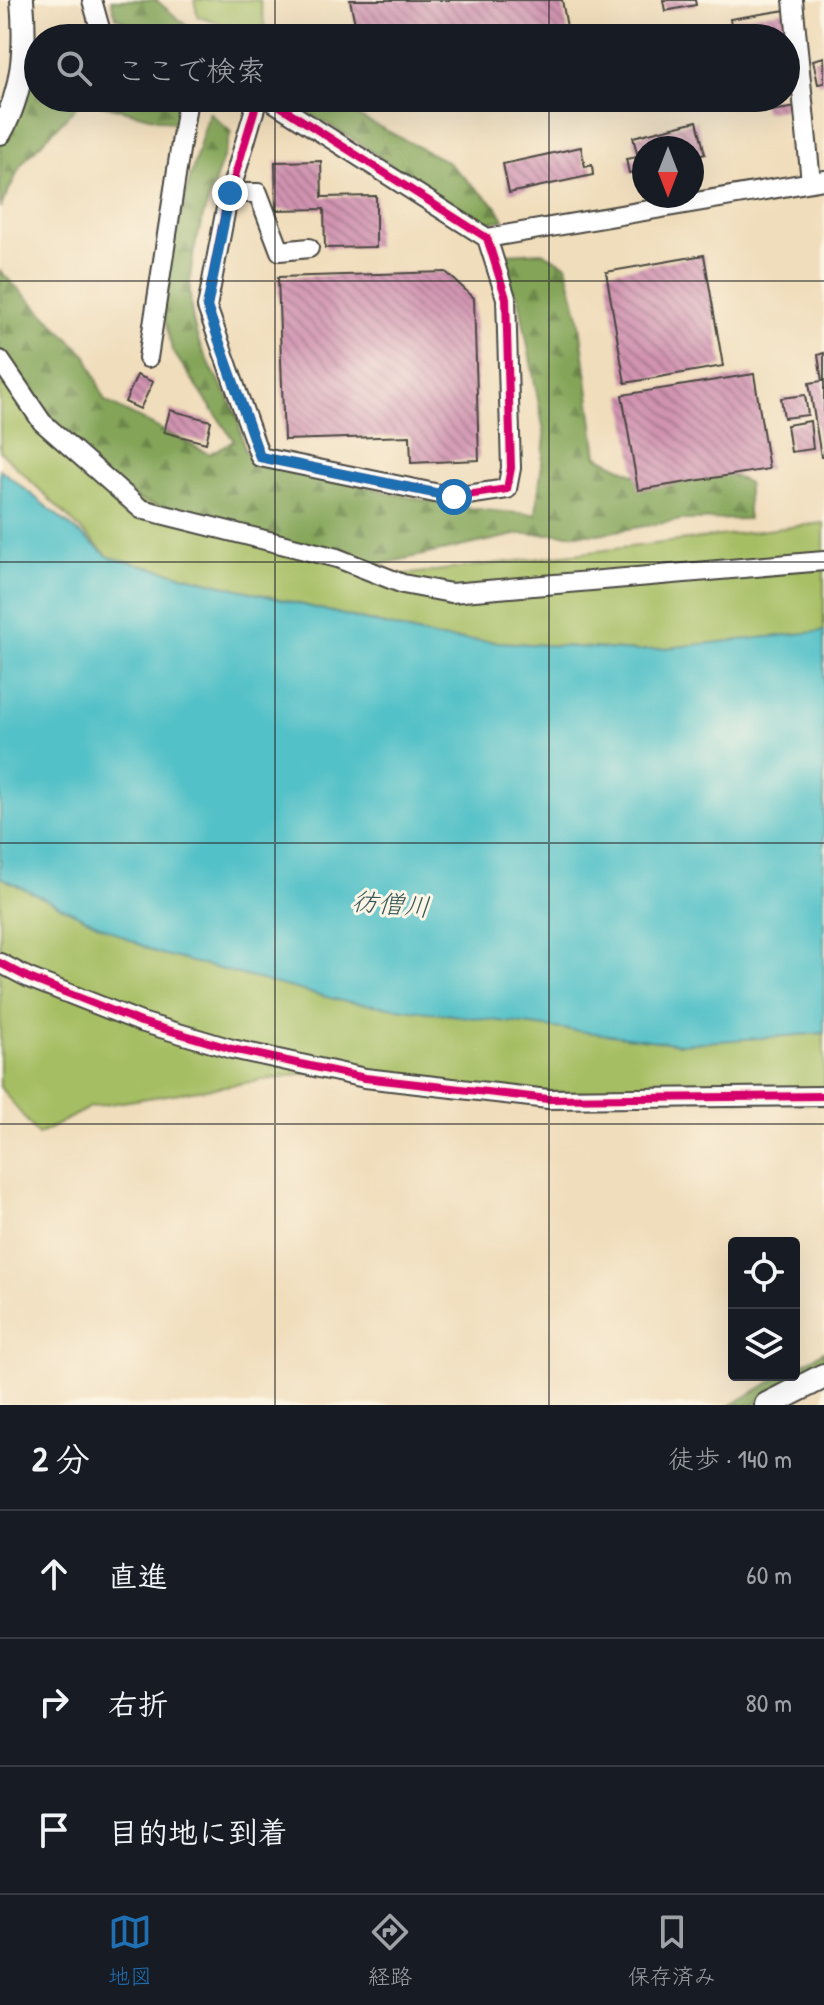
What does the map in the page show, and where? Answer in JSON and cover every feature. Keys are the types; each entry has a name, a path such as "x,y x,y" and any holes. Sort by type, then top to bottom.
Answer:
{"main road":[{"path":"767,1405 824,1376"}],"street":[{"path":"0,133 17,96 23,65 22,0"},
{"path":"92,0 99,24"},
{"path":"793,0 796,24"},
{"path":"487,238 818,181 800,51"},
{"path":"148,358 186,112"},
{"path":"254,112 230,193 207,307 260,457 454,497 507,489 511,468 506,298 487,238 289,112"},
{"path":"230,193 258,193 280,251 309,248"},
{"path":"0,360 42,422 141,509 337,558 403,584 451,593 824,561"},
{"path":"0,963 141,1022 232,1049 365,1078 548,1099 824,1096"}],"green space":[{"path":"111,0 156,0 185,24 129,24 116,17"},
{"path":"194,0 260,0 265,24 222,24 198,17"},
{"path":"24,89 24,112 71,112 23,162 0,208 0,146"},
{"path":"130,112 183,112 181,125"},
{"path":"209,112 231,132 197,237 190,290 192,317 200,345 235,411 245,452 425,500 461,507 536,514 545,437 519,298 489,255 542,252 566,265 579,317 597,456 639,477 708,464 748,483 748,519 681,520 598,534 520,534 363,568 140,500 84,461 0,355 0,271 87,356 105,401 209,454 234,441 172,350 158,290"},
{"path":"306,112 351,112 446,161 497,207 504,220 480,223 345,134"},
{"path":"0,355 386,577 824,523 824,637 638,651 437,638 109,557 0,451"},
{"path":"0,872 824,1030 824,1104 453,1088 327,1070 90,1107 38,1135 0,1087"},
{"path":"824,1351 824,1369 800,1379 800,1365"},
{"path":"773,1381 795,1381 770,1391 754,1405 731,1405"}],"water":[{"name":"彷僧川","path":"0,469 109,557 437,638 638,651 824,631 824,1033 680,1044 342,1001 157,953 0,877"}],"building":[{"path":"350,0 562,0 566,24 355,24"},
{"path":"663,0 695,0 696,5 665,11"},
{"path":"786,10 788,24 731,24 730,19"},
{"path":"824,57 824,83 818,84 813,60"},
{"path":"697,121 701,136 637,136"},
{"path":"581,147 585,167 592,165 593,175 509,193 503,164"},
{"path":"632,158 632,172 629,173 626,159"},
{"path":"321,161 322,197 376,196 376,247 325,248 324,209 276,210 275,162"},
{"path":"704,255 723,366 625,383 606,272"},
{"path":"446,272 474,298 479,460 411,463 410,436 284,440 278,277"},
{"path":"824,353 824,457 821,457 809,383 822,381 818,355"},
{"path":"754,374 769,469 638,490 622,395"},
{"path":"137,375 153,382 140,409 125,402"},
{"path":"805,395 808,415 784,418 781,398"},
{"path":"170,410 211,421 206,443 164,432"},
{"path":"810,421 813,449 791,452 787,425"}],"cycle path":[{"path":"254,112 227,203 207,307 260,457 454,497 507,489 511,468 506,298 487,238 289,112"},
{"path":"0,963 29,978 141,1022 232,1049 365,1078 548,1099 824,1096"}],"route":[{"path":"230,193 207,307 260,457 454,497"}]}
